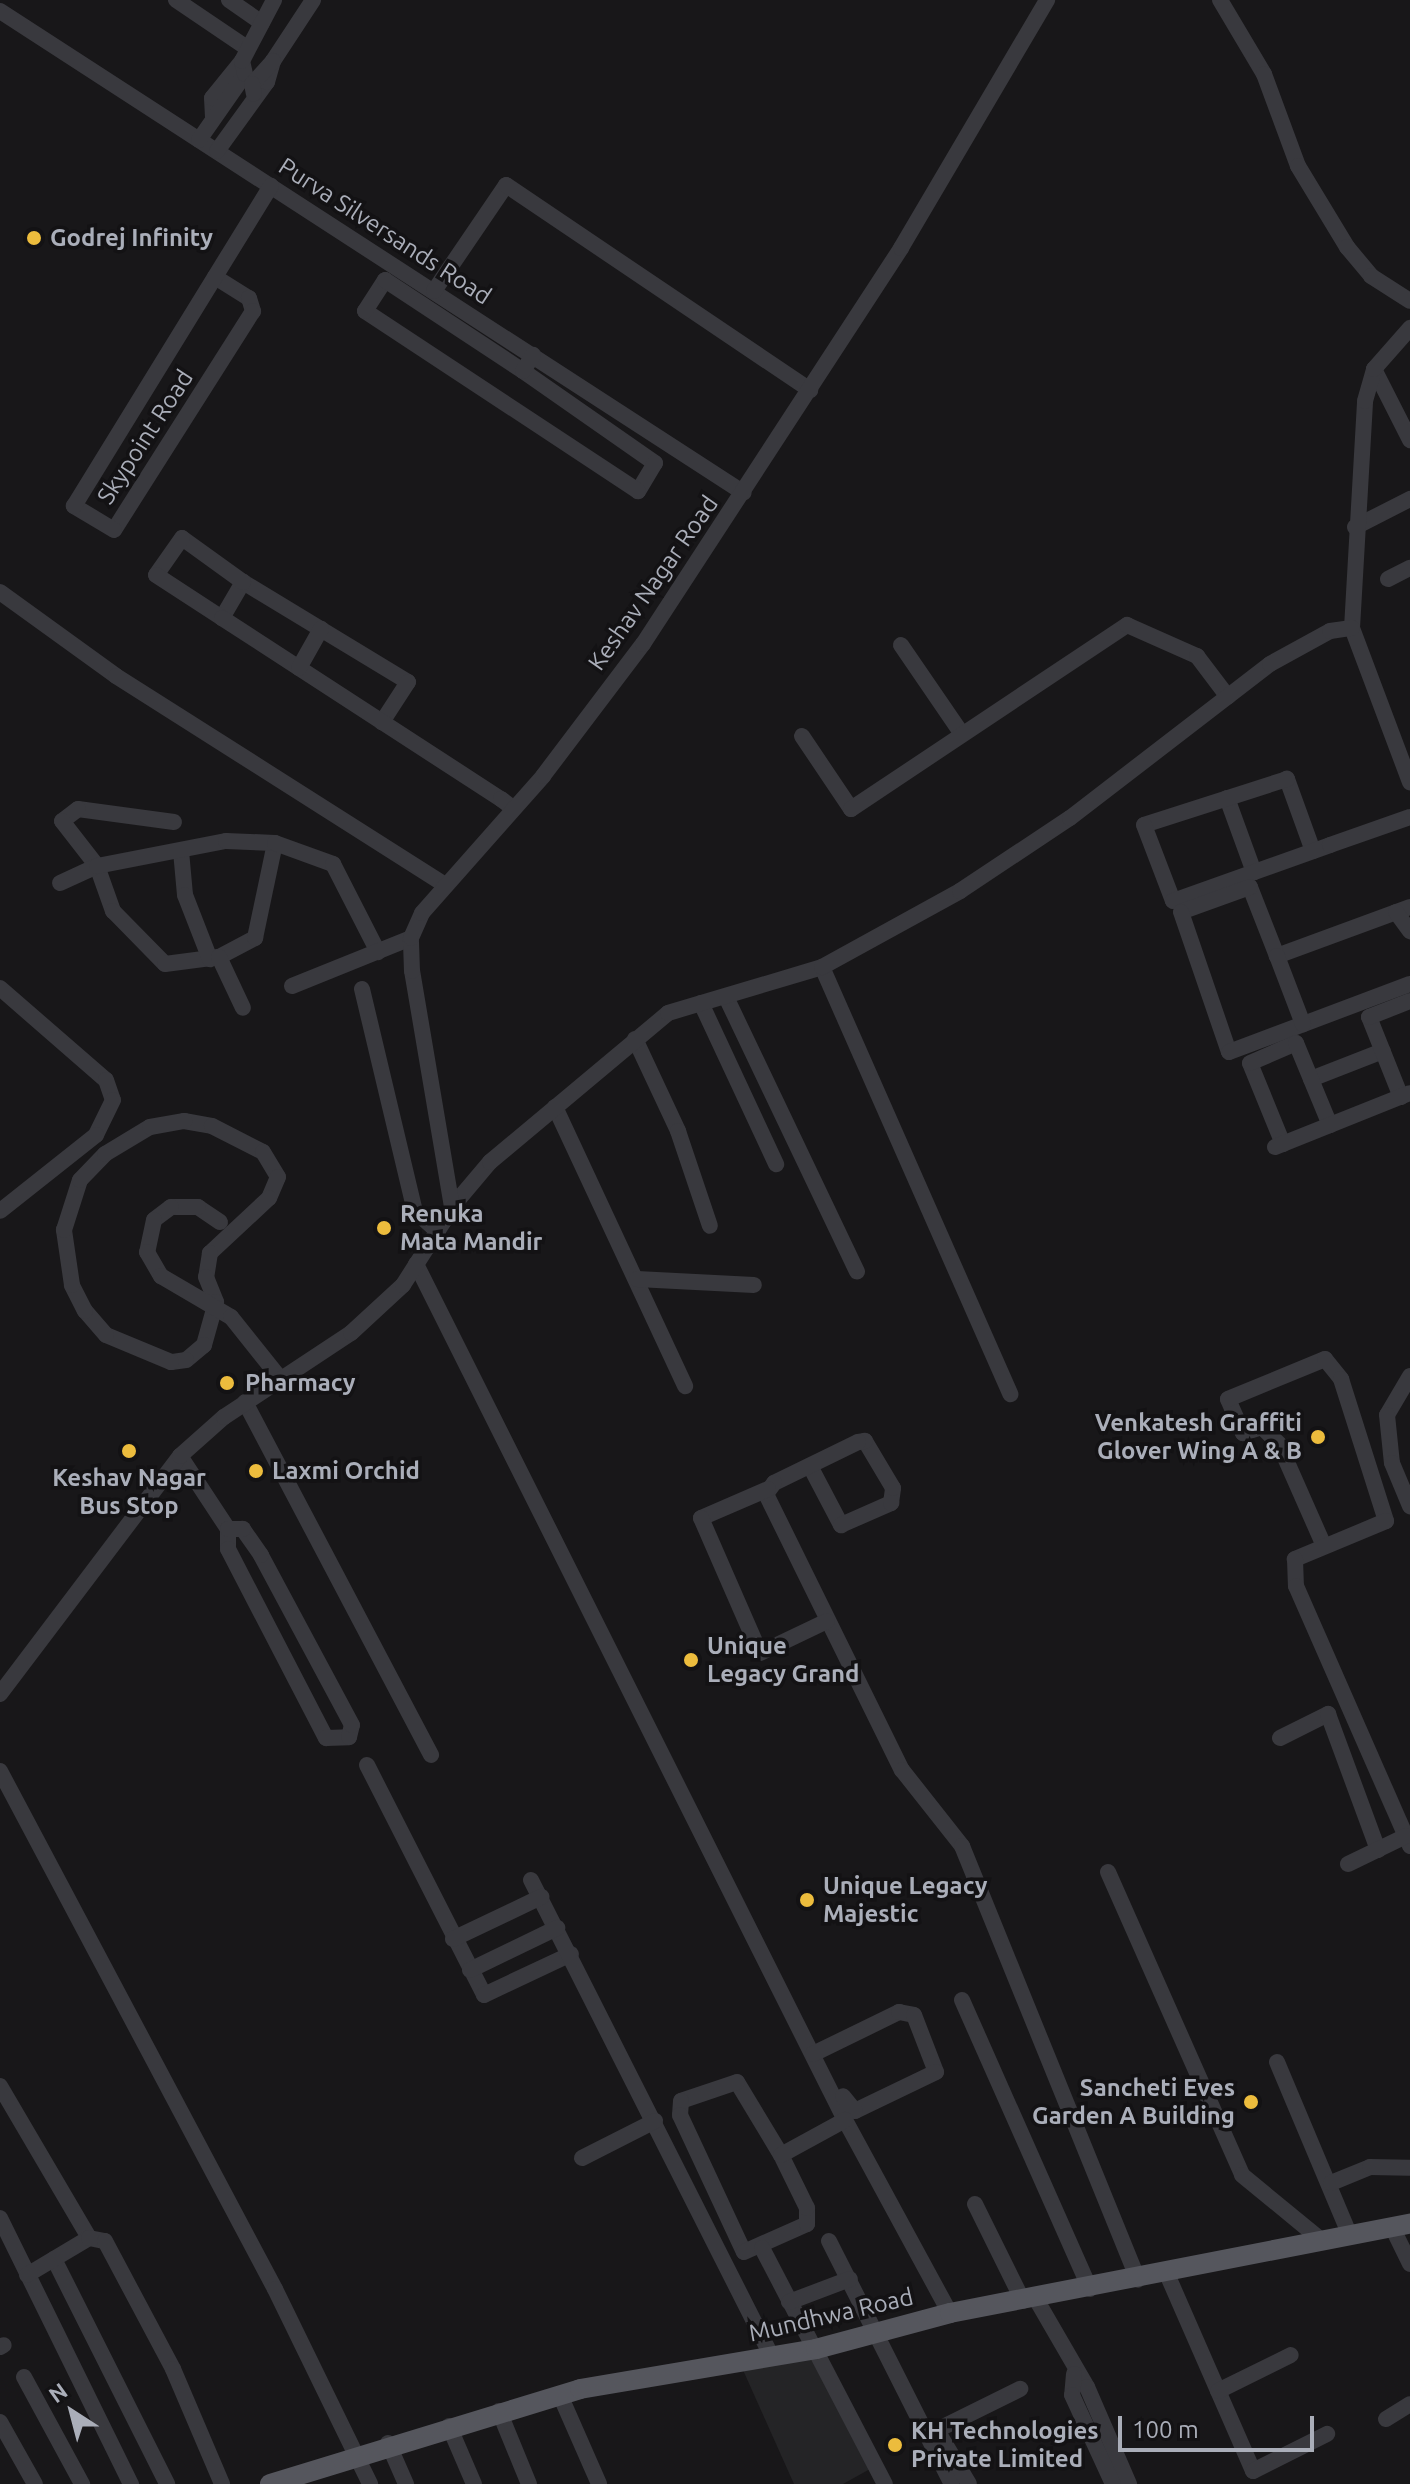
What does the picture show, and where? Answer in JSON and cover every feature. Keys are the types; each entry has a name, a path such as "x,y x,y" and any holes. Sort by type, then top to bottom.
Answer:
{"main road":[{"name":"Mundhwa Road","path":"275,2483 317,2476 354,2453 560,2395 816,2349 950,2313 1138,2280 1401,2226"}],"street":[{"path":"176,0 245,54"},
{"path":"229,0 262,23"},
{"path":"199,140 245,74 245,54 274,0"},
{"path":"217,151 254,94 252,84 273,61 313,0"},
{"name":"Keshav Nagar Road","path":"411,938 444,884 513,808 643,644 810,390 1047,0"},
{"path":"1220,0 1264,74 1298,166 1347,247 1371,276 1410,301"},
{"name":"Purva Silversands Road","path":"0,11 744,493"},
{"path":"434,291 506,185 810,390"},
{"name":"Skypoint Road","path":"215,277 249,298 253,311 114,530 74,506 271,186"},
{"path":"385,280 523,371 655,463 638,491 365,311 385,280"},
{"path":"1410,328 1374,369 1355,527 1352,628 1410,782"},
{"path":"523,371 533,355"},
{"path":"1374,369 1410,440"},
{"path":"1355,527 1410,499"},
{"path":"382,722 408,682 243,582 182,538 156,575 513,808"},
{"path":"1388,579 1410,568"},
{"path":"222,618 243,582"},
{"path":"0,592 116,676 444,884"},
{"path":"802,736 851,809 1127,625 1197,656 1228,697"},
{"path":"0,1694 180,1456 245,1402 282,1381 351,1333 416,1264 452,1207 490,1162 635,1039 668,1013 727,999 822,967 970,885 1299,645 1352,628"},
{"path":"299,668 321,629"},
{"path":"901,645 962,734"},
{"path":"1313,851 1287,779 1145,830 1173,901 1410,817"},
{"path":"1227,798 1254,872"},
{"path":"174,822 78,809 65,817 63,825 97,866 113,911 157,958 175,965 214,958 258,931 275,843"},
{"path":"60,883 97,866 226,841 275,843 333,864 378,952"},
{"path":"181,851 185,895 214,958 243,1008"},
{"path":"1303,1024 1250,887 1181,912 1229,1052 1410,984"},
{"path":"1277,956 1403,910 1410,931"},
{"path":"292,986 411,938 452,1207"},
{"path":"822,967 1010,1394"},
{"path":"0,988 106,1080 113,1100 96,1135 0,1211"},
{"path":"362,989 415,1211 438,1232"},
{"path":"727,999 857,1272"},
{"path":"1330,1125 1296,1043 1250,1063 1279,1146 1406,1095 1369,1017 1410,1001"},
{"path":"701,1003 776,1164"},
{"path":"635,1039 678,1131 710,1226"},
{"path":"1311,1079 1383,1051"},
{"path":"555,1107 685,1386"},
{"path":"216,1302 197,1354 171,1362 106,1335 72,1285 64,1230 80,1180 150,1127 212,1126 276,1166 269,1198 210,1253 206,1277 216,1302 282,1381"},
{"path":"216,1302 161,1276 147,1242 154,1220 171,1207 198,1207 220,1222"},
{"path":"416,1264 817,2052 845,2120 950,2313"},
{"path":"637,1279 754,1285"},
{"path":"1324,1546 1279,1444 1262,1427 1243,1433 1228,1399 1325,1359 1341,1379 1387,1515 1378,1528 1295,1559 1296,1586 1408,1841 1348,1864"},
{"path":"1410,1376 1387,1415 1392,1463 1410,1506"},
{"path":"245,1402 431,1755"},
{"path":"810,1466 841,1525 895,1500 865,1441 810,1466 768,1489 701,1518 760,1653 827,1621"},
{"path":"180,1456 228,1529 228,1549 326,1738 349,1737 352,1725 254,1544 243,1529 228,1529"},
{"path":"768,1489 827,1621 902,1770 962,1846 1138,2280"},
{"path":"1280,1738 1328,1714 1378,1850"},
{"path":"367,1765 453,1939 470,1970 490,1996 571,1954"},
{"path":"0,1771 370,2484"},
{"path":"1108,1872 1242,2175 1321,2240"},
{"path":"531,1880 772,2357"},
{"path":"453,1939 541,1897"},
{"path":"470,1970 557,1928"},
{"path":"962,2000 1090,2289"},
{"path":"908,2011 939,2069 855,2111 817,2052 908,2011"},
{"path":"1277,2062 1331,2183 1350,2236"},
{"path":"737,2082 781,2155 810,2215 802,2231 762,2248 739,2247 680,2115 681,2101 737,2082"},
{"path":"0,2086 89,2238"},
{"path":"781,2155 845,2120"},
{"path":"582,2158 655,2121"},
{"path":"1331,2183 1370,2167 1409,2168"},
{"path":"975,2204 1074,2375 1087,2387 1129,2484"},
{"path":"0,2218 131,2484"},
{"path":"1401,2226 1410,2264"},
{"path":"27,2275 89,2238 99,2237 112,2252 222,2484"},
{"path":"829,2241 969,2484"},
{"path":"762,2248 885,2484"},
{"path":"54,2259 167,2484"},
{"path":"1167,2274 1253,2471 1327,2434"},
{"path":"789,2302 850,2279"},
{"path":"883,2331 948,2483"},
{"path":"1218,2391 1291,2355"},
{"path":"1074,2375 1072,2395 1113,2484"},
{"path":"24,2377 82,2484"},
{"path":"937,2430 1020,2389"},
{"path":"560,2395 599,2484"},
{"path":"1386,2419 1410,2404"},
{"path":"499,2411 529,2484"},
{"path":"0,2422 35,2484"},
{"path":"449,2426 474,2484"},
{"path":"388,2443 406,2484"}],"shaded area":[{"path":"817,2356 870,2469 843,2484 794,2484 743,2370"}],"place":[{"name":"Godrej Infinity","path":"34,238"},
{"name":"Renuka Mata Mandir","path":"384,1228"},
{"name":"Pharmacy","path":"227,1383"},
{"name":"Venkatesh Graffiti Glover Wing A & B","path":"1318,1437"},
{"name":"Keshav Nagar Bus Stop","path":"129,1451"},
{"name":"Laxmi Orchid","path":"256,1471"},
{"name":"Unique Legacy Grand","path":"691,1660"},
{"name":"Unique Legacy Majestic","path":"807,1900"},
{"name":"Sancheti Eves Garden A Building","path":"1251,2102"},
{"name":"KH Technologies Private Limited","path":"895,2445"}]}
